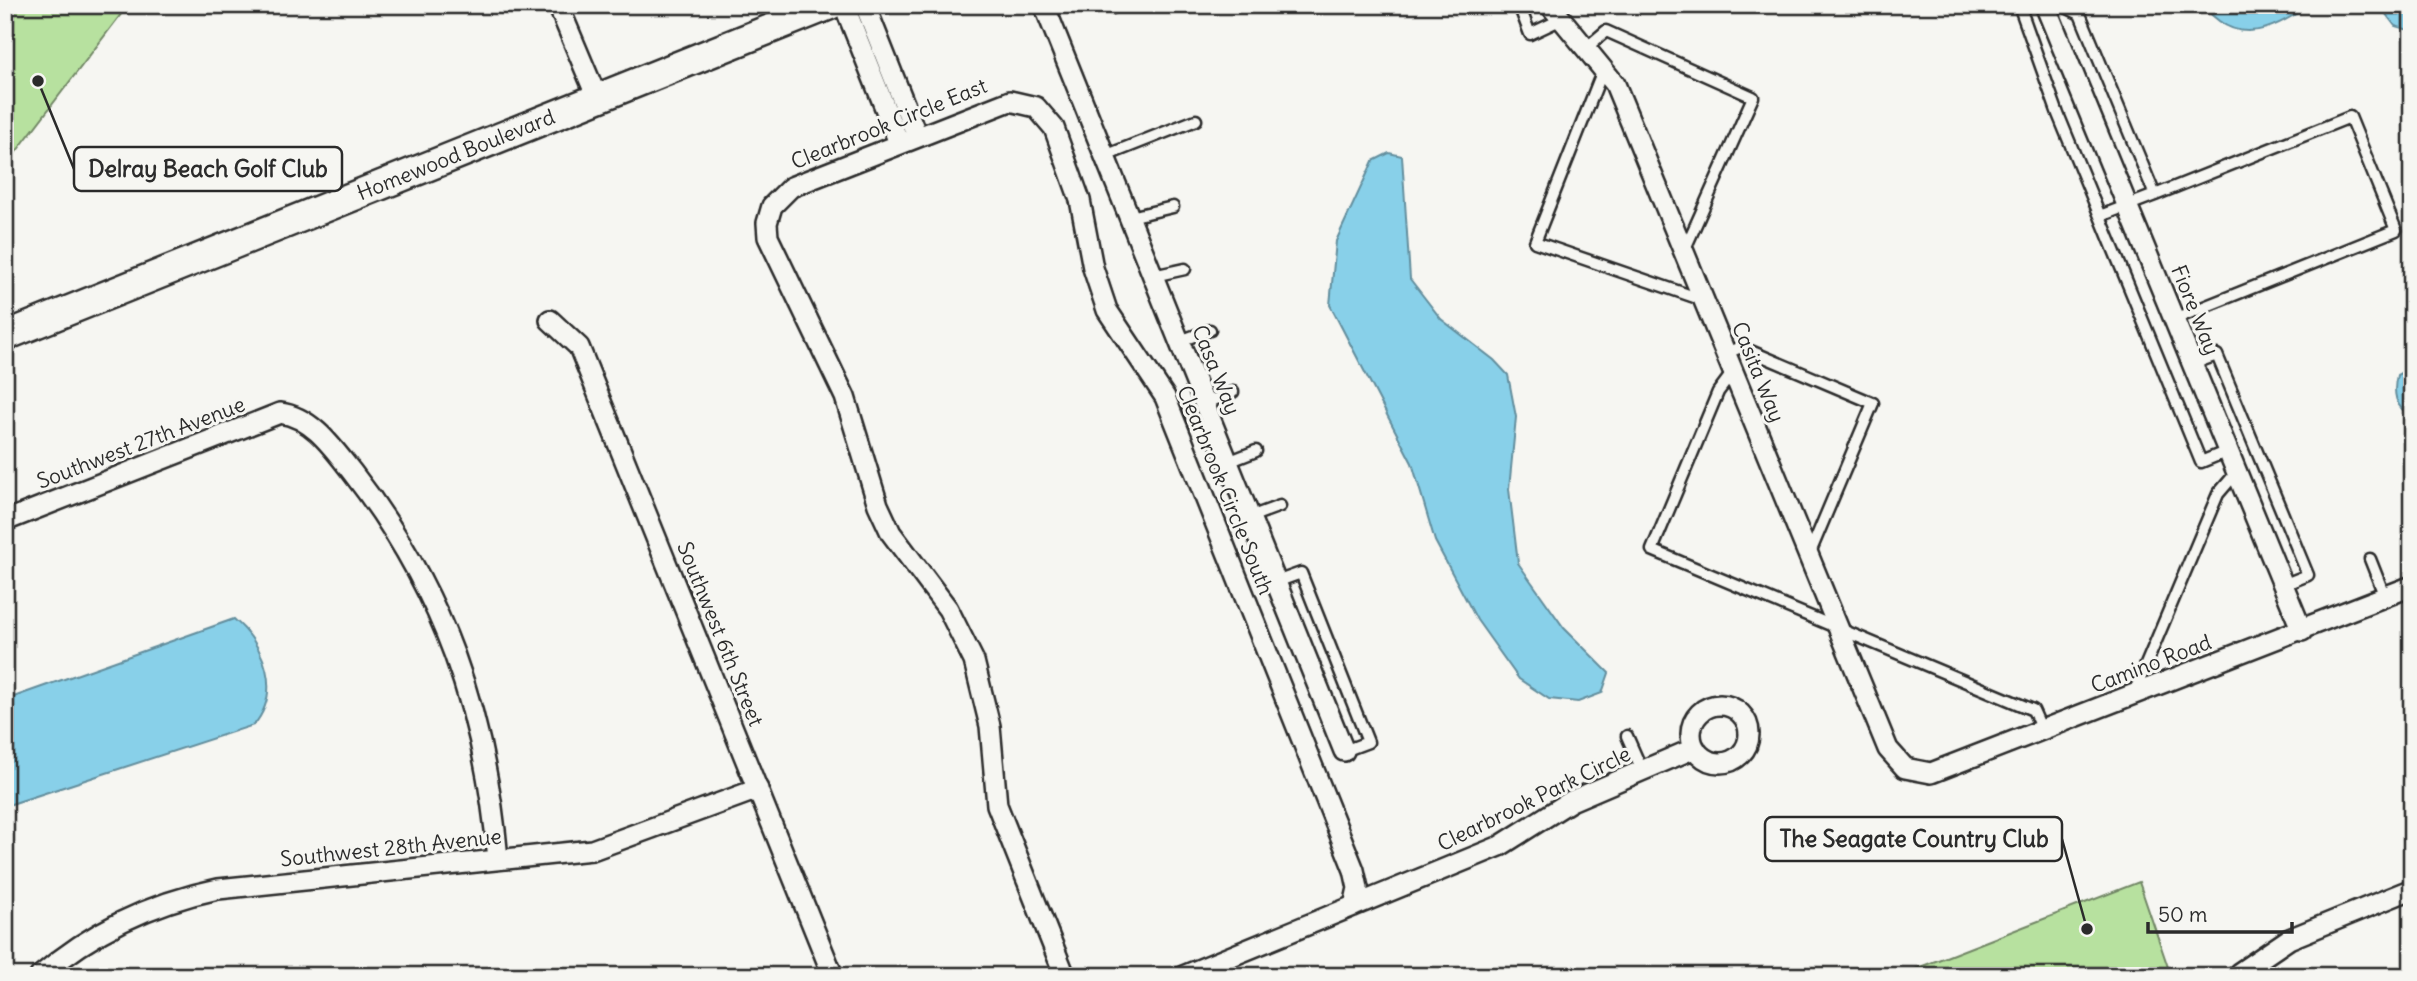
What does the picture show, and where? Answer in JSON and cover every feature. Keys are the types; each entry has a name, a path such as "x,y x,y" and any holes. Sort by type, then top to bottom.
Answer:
{"street":[{"path":"558,5 598,100"},
{"name":"Homewood Boulevard","path":"5,336 830,5"},
{"path":"844,5 908,139"},
{"path":"865,5 908,139"},
{"name":"Casa Way","path":"1044,5 1345,751"},
{"name":"Fiore Way","path":"2045,5 2302,631"},
{"name":"Casita Way","path":"1556,12 1615,84 1888,749 1905,768"},
{"name":"Clearbrook Circle East","path":"1030,105 1010,101 791,187 772,206 767,223 768,237 845,397 878,505 891,533 948,608 974,661 990,726 997,804 1066,976"},
{"name":"Clearbrook Circle South","path":"1030,105 1047,116 1070,170 1093,268 1107,310 1165,397 1354,870 1358,888 1354,906"},
{"name":"Southwest 6th Street","path":"550,320 579,347 833,976"},
{"name":"Southwest 27th Avenue","path":"5,521 280,413 293,415 315,430 376,503 431,597 458,660 481,738 494,805 498,859"},
{"name":"Camino Road","path":"1905,768 1931,773 2412,586"},
{"name":"Clearbrook Park Circle","path":"1183,976 1500,846 1571,801 1695,748"},
{"name":"Southwest 28th Avenue","path":"40,976 82,943 120,920 190,895 218,889 592,850 758,789"},
{"path":"2239,975 2289,939 2412,889"}],"lane":[{"path":"1519,5 1530,34 1556,12"},
{"path":"2019,5 2058,114 2201,462 2228,451"},
{"path":"2062,5 2080,14 2155,195"},
{"path":"1586,48 1606,31 1753,97 1684,252"},
{"path":"1603,70 1535,242 1704,300"},
{"path":"2100,216 2350,117 2396,230 2174,319"},
{"path":"1105,156 1196,120"},
{"path":"1130,217 1173,207"},
{"path":"1153,276 1185,269"},
{"path":"1180,341 1210,330"},
{"path":"1809,556 1873,403 1741,347 1730,363 1652,550 2033,710 2042,730"},
{"path":"2192,364 2217,355 2308,575 2283,585"},
{"path":"1205,403 1233,392"},
{"path":"1228,461 1256,451"},
{"path":"2133,696 2218,494 2237,472"},
{"path":"1250,517 1280,506"},
{"path":"2370,559 2385,597"},
{"path":"1627,736 1642,771"}],"green space":[{"path":"5,5 128,5 13,156 5,159"},
{"path":"2139,882 2171,976 1897,976"}],"water":[{"path":"2205,5 2310,5 2277,24 2254,31 2242,31 2219,21"},
{"path":"2379,5 2412,5 2412,31 2395,26"},
{"path":"1389,153 1402,156 1410,279 1441,319 1494,360 1508,375 1516,417 1509,489 1518,563 1564,628 1609,673 1602,693 1578,702 1549,699 1519,679 1477,620 1435,541 1412,463 1330,305 1336,241 1373,161"},
{"path":"2412,367 2412,415 2398,404 2395,387 2397,375"},
{"path":"234,619 254,642 266,669 267,698 254,725 5,806 5,700"}],"place":[{"name":"Delray Beach Golf Club","path":"38,81"},
{"name":"The Seagate Country Club","path":"2087,929"}]}
